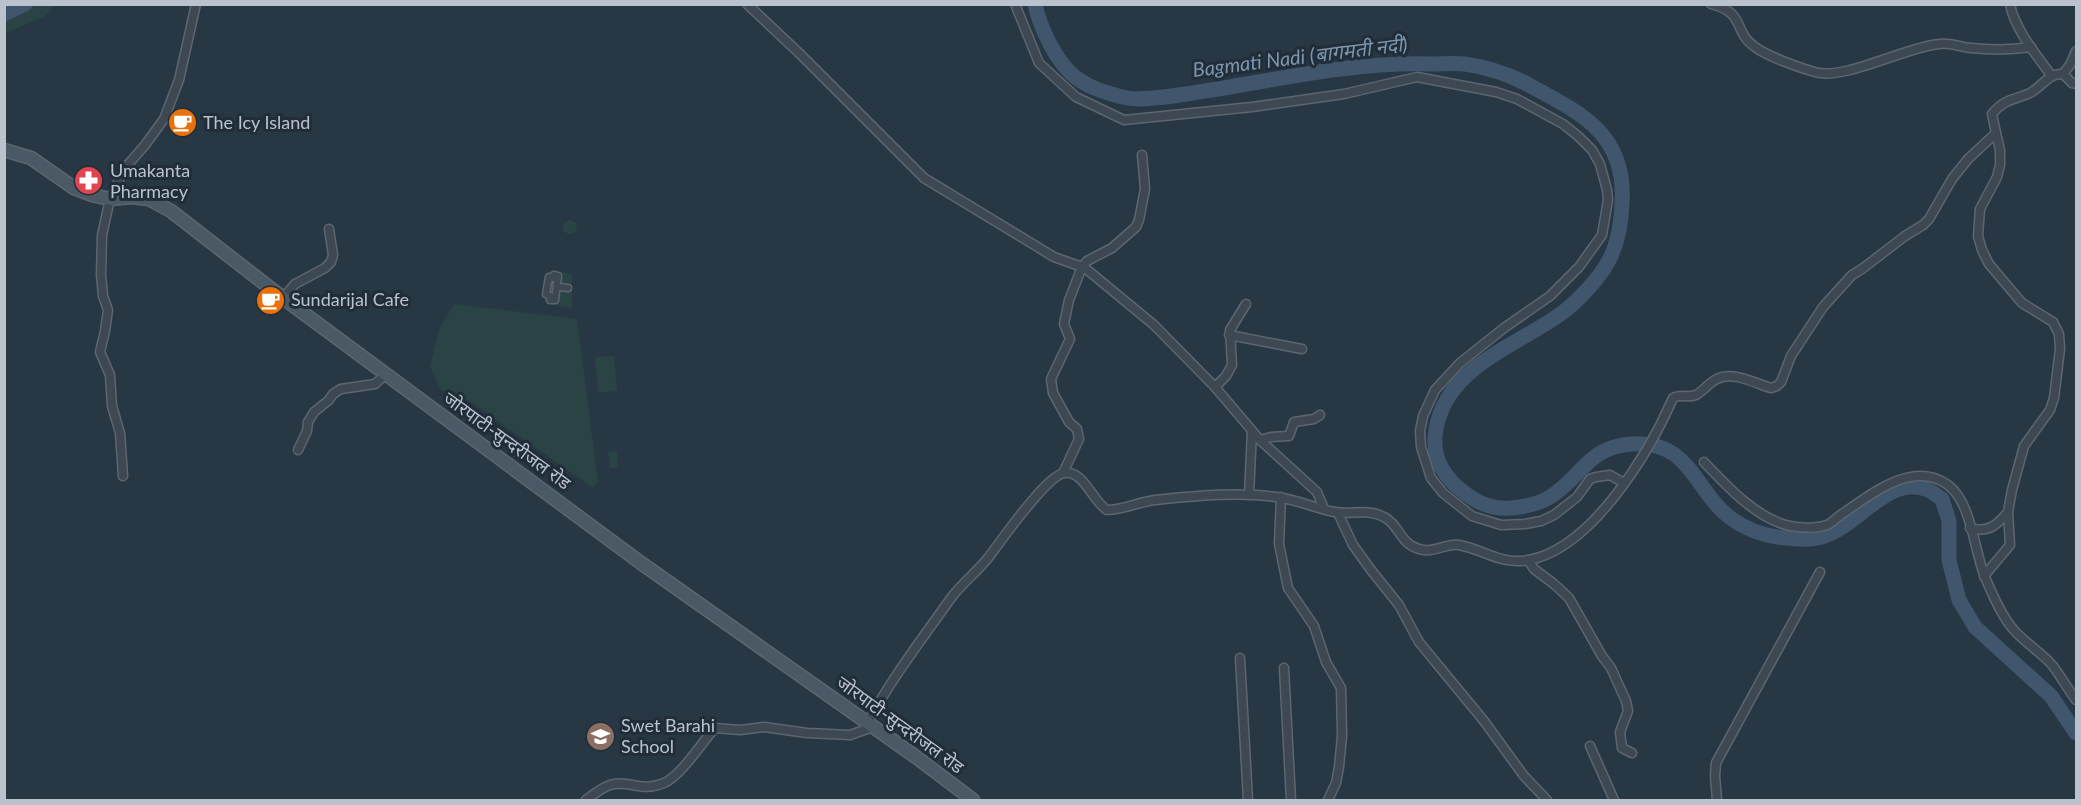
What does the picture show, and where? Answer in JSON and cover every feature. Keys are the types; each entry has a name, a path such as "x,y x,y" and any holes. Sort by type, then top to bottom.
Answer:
{"main road":[{"name":"जोरपाटी-सुन्दरीजल रोड","path":"4,150 31,158 74,188 110,200 141,197 160,205 193,226 226,255 283,298 641,563 973,801"}],"street":[{"path":"123,476 120,433 112,406 113,392 110,375 100,352 108,310 103,296 100,254 102,235 110,200 125,168 164,119 179,80 196,4"},
{"path":"747,4 924,178 1054,256 1082,267 1154,325 1215,387 1260,440 1317,492 1324,509"},
{"path":"1016,4 1039,63 1076,97 1124,120 1252,107 1344,93 1418,77 1496,92 1517,99 1563,124 1592,150 1600,164 1608,200 1602,235 1579,267 1550,296 1504,328 1460,363 1435,390 1423,417 1420,431 1421,447 1431,478 1443,493 1472,516 1501,525 1525,524 1554,515 1577,497 1590,479 1610,475 1624,483"},
{"path":"1711,4 1726,8 1732,13 1746,38 1755,47 1817,73 1837,73 1924,46 1942,43 1970,48 2011,50 2031,47"},
{"path":"2010,4 2012,13 2031,47 2050,75"},
{"path":"2063,74 2070,66 2076,51"},
{"path":"1984,576 2010,545 2008,512 2012,490 2024,446 2050,410 2054,398 2060,349 2059,334 2054,322 2022,303 1989,264 1982,250 1978,236 1980,209 1997,177 2000,165 2000,150 1992,114 1998,107 2042,85 2050,75 2063,74 2076,84"},
{"path":"586,801 608,786 627,784 638,788 653,787 667,782 685,765 715,728 740,730 765,727 807,733 850,735 870,725 886,688 952,597 987,560 1011,526 1039,494 1055,477 1063,473 1071,473 1083,482 1098,503 1107,510 1192,497 1249,495 1281,497 1338,513 1362,511 1382,515 1391,521 1405,542 1422,551 1458,545 1481,551 1499,560 1528,560 1547,554 1574,538 1608,504 1641,460 1672,398 1690,397 1725,376 1735,376 1771,388 1777,386 1791,356 1823,307 1852,275 1923,225 1968,159 1996,133"},
{"path":"1063,473 1079,439 1077,429 1069,422 1053,393 1051,380 1070,339 1064,324 1069,300 1082,267 1087,261 1112,248 1136,227 1145,189 1142,155"},
{"path":"283,298 295,284 332,262 329,229"},
{"path":"1215,387 1226,376 1232,365 1230,330 1246,304"},
{"path":"1229,335 1302,349"},
{"path":"298,450 314,412 333,394 341,389 375,384 386,374"},
{"path":"1260,440 1289,436 1294,422 1320,416"},
{"path":"1249,495 1252,431"},
{"path":"1704,462 1754,508 1768,518 1787,525 1809,527 1827,525 1880,489 1908,477 1930,477 1948,485 1963,503 1984,576 2013,629 2052,666 2076,700"},
{"path":"1281,497 1279,544 1288,588 1314,626 1326,662 1341,688 1342,736 1339,767 1336,783 1328,801"},
{"path":"1970,528 1980,531 1991,528 2008,512"},
{"path":"1338,513 1353,545 1399,604 1419,642 1484,721 1524,776 1547,801"},
{"path":"1528,560 1534,569 1569,598 1611,668 1626,701 1628,711 1620,732 1622,748 1632,753"},
{"path":"1717,801 1716,763 1820,572"},
{"path":"1240,658 1248,801"},
{"path":"1284,668 1291,801"},
{"path":"1590,746 1614,801"}],"green space":[{"path":"9,5 55,5 44,17 5,33 5,8"},
{"path":"567,220 573,220 577,227 573,234 567,234 563,230 563,224"},
{"path":"555,270 572,274 572,308 549,304 550,296 546,294 549,277 554,278"},
{"path":"454,304 577,319 598,482 593,488 469,401 440,389 430,367 439,329"},
{"path":"614,356 617,391 598,393 595,357"},
{"path":"617,451 618,468 610,469 608,452"}],"waterway":[{"name":"Bagmati Nadi (बागमती नदी)","path":"4,14 25,4"},
{"name":"Bagmati Nadi (बागमती नदी)","path":"1035,4 1050,43 1067,70 1092,87 1127,98 1147,99 1172,96 1297,75 1378,65 1461,64 1489,69 1512,77 1582,116 1608,143 1617,160 1622,180 1621,221 1613,253 1596,280 1571,306 1485,361 1468,374 1454,390 1443,408 1435,438 1437,458 1448,478 1462,491 1481,503 1501,508 1521,507 1550,497 1586,464 1605,451 1616,446 1631,444 1651,445 1667,450 1679,458 1719,508 1732,519 1760,533 1801,539 1826,536 1898,489 1913,487 1928,490 1942,499 1949,521 1949,560 1959,600 1975,627 2051,696 2076,733"}],"place":[{"name":"The Icy Island","path":"182,123"},
{"name":"Umakanta Pharmacy","path":"89,181"},
{"name":"Sundarijal Cafe","path":"270,300"},
{"name":"Swet Barahi School","path":"600,736"}]}
